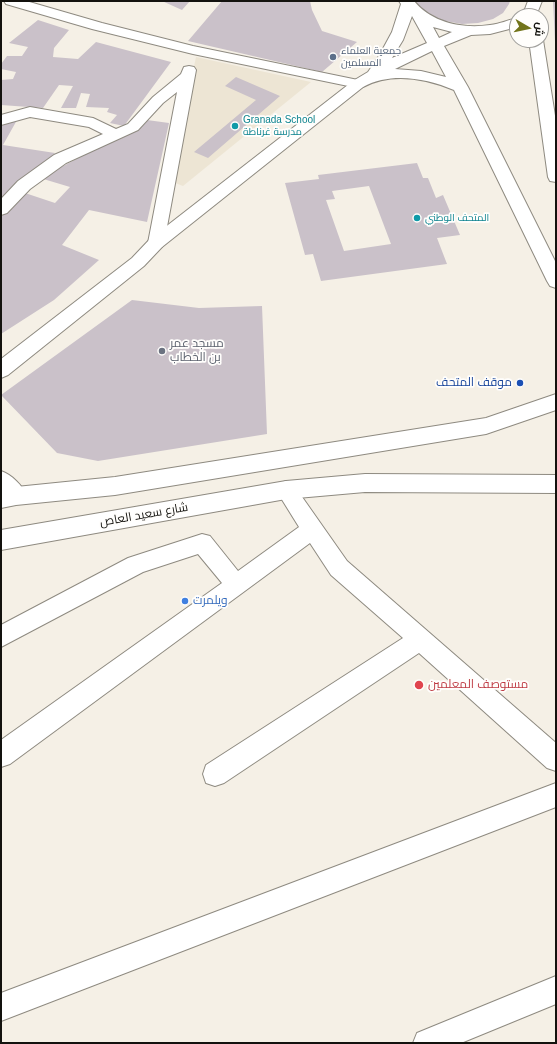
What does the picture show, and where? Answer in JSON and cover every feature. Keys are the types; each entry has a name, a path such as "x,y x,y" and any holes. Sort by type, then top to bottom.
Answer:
{"main road":[{"path":"411,7 448,27 470,30 500,28 509,25"},
{"path":"411,7 460,87 556,281"},
{"path":"364,81 389,53 411,7"},
{"path":"1,370 138,262 156,243 364,81 406,57 470,30"},
{"path":"537,48 556,177"},
{"path":"364,81 385,75 416,74 432,77 460,87"},
{"path":"1,480 8,498 115,486 486,426 556,402"},
{"name":"شارع سعيد العاص","path":"1,540 286,490 365,484 556,484"}],"street":[{"path":"11,1 97,26 193,50 364,81"},
{"path":"156,243 193,50"},
{"path":"1,209 24,185 60,159 133,127 158,100 188,76"},
{"path":"1,120 30,112 93,124 115,134"},
{"path":"286,490 339,568 556,759"},
{"path":"1,755 313,528"},
{"path":"1,637 136,565 202,543 236,584"},
{"path":"215,774 421,639"},
{"path":"1,1007 556,795"},
{"path":"427,1043 556,990"}],"shaded area":[{"path":"196,57 311,82 183,186 170,181"}],"building":[{"path":"162,1 190,1 182,10"},
{"path":"222,1 310,1 312,10 322,31 357,42 322,72 188,41"},
{"path":"413,1 510,1 503,13 493,19 478,23 462,24 445,21 431,16 419,9"},
{"path":"553,1 556,1 556,42 555,42"},
{"path":"38,20 69,30 54,48 53,57 78,59 96,42 171,62 124,126 110,123 117,115 107,112 109,108 86,107 90,94 81,93 76,108 61,108 73,86 59,85 43,108 1,105 1,80 13,79 16,72 1,69 1,64 7,56 22,56 28,47 9,43"},
{"name":"Granada School مدرسة غرناطة","path":"236,77 280,96 208,158 194,152 256,100 225,86"},
{"path":"17,120 3,145 55,153 1,203 1,126"},
{"path":"147,120 169,123 147,222 89,210 62,245 99,260 54,300 1,334 1,217 25,193 55,203 70,187 40,178 125,134"},
{"name":"المتحف الوطني","path":"417,163 423,178 428,178 436,198 443,195 460,235 437,238 447,264 321,281 313,254 305,255 285,183 319,179 318,175","holes":["369,186 391,244 344,251 326,200 335,199 332,191"]},
{"name":"مسجد عمر بن الخطاب","path":"132,300 199,308 262,306 267,434 98,461 57,453 1,395"}],"place":[{"name":"جمعية العلماء المسلمين","path":"333,57"},
{"name":"Granada School مدرسة غرناطة","path":"235,126"},
{"name":"المتحف الوطني","path":"417,218"},
{"name":"مسجد عمر بن الخطاب","path":"162,351"},
{"name":"موقف المتحف","path":"520,383"},
{"name":"ويلمرت","path":"185,601"},
{"name":"مستوصف المعلمين","path":"419,685"}]}
